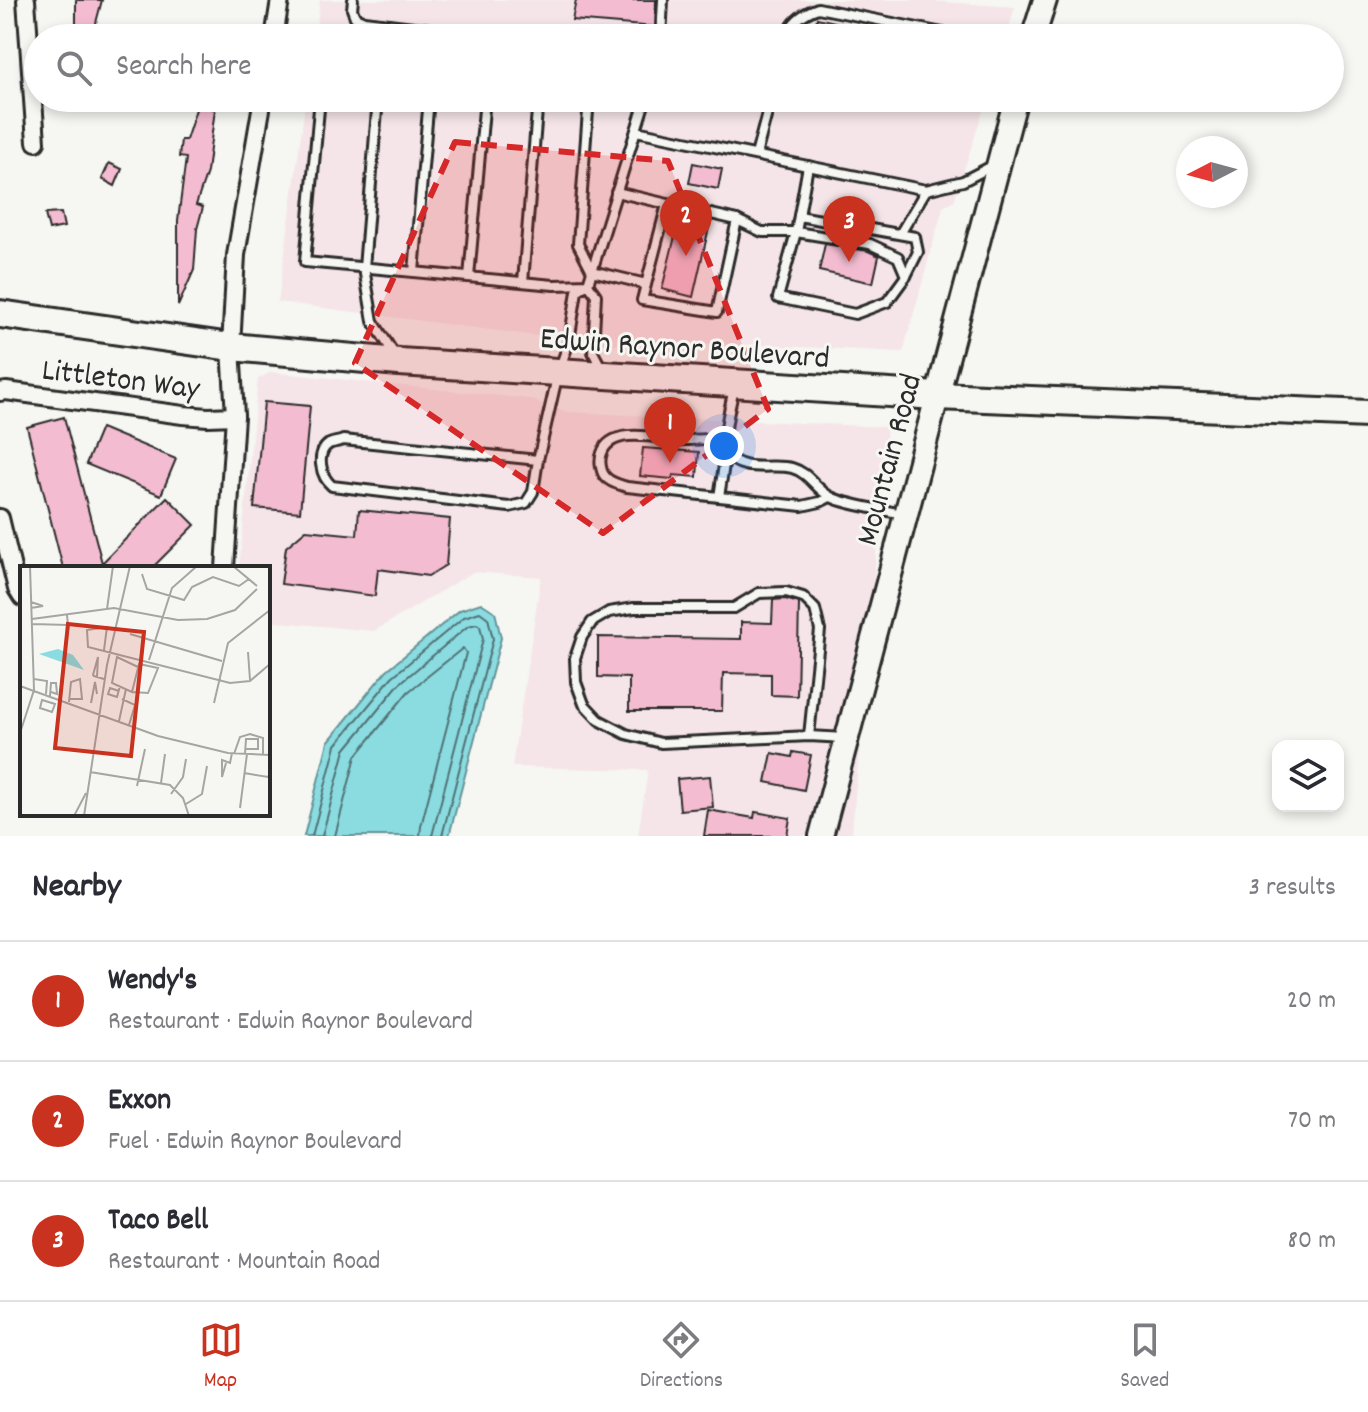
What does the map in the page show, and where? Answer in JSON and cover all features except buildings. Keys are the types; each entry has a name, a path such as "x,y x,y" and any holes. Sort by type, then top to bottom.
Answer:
{"main road":[{"path":"1037,24 1045,0"},
{"name":"Mountain Road","path":"821,836 1012,112"},
{"name":"Edwin Raynor Boulevard","path":"0,314 231,347 399,362 937,396 1368,414"}],"street":[{"path":"26,0 26,24"},
{"path":"276,24 280,0"},
{"path":"33,112 36,142"},
{"name":"Littleton Way","path":"225,566 235,416 231,347 236,255 261,112"},
{"name":"Littleton Way","path":"0,392 183,415 235,416"},
{"path":"0,518 20,594"}],"lane":[{"path":"353,0 355,17 388,24"},
{"path":"662,24 663,0"},
{"path":"794,24 804,13 818,8 898,24"},
{"path":"319,112 305,262 554,285 588,284"},
{"path":"377,112 364,268 373,321 399,362"},
{"path":"414,272 428,112"},
{"path":"469,277 484,112"},
{"path":"523,282 537,112"},
{"path":"588,112 578,244 592,271 646,284"},
{"path":"538,460 343,440 330,443 323,451 321,471 332,486 509,507 526,503 533,492 558,373 569,342 577,291 588,284 642,112"},
{"path":"756,155 767,112"},
{"path":"636,131 926,190 963,181 998,163"},
{"path":"799,216 915,237 918,252 906,276 887,302 855,314 778,298 796,232 808,166"},
{"path":"900,234 926,190"},
{"path":"616,192 737,220 762,232 796,232 870,244 898,257 906,276"},
{"path":"667,204 642,300 717,312 737,220"},
{"path":"588,284 596,295 593,352 605,375"},
{"path":"719,497 734,384"},
{"path":"725,438 616,438 607,443 601,455 601,468 604,476 627,487 802,506 830,497"},
{"path":"726,452 734,461 746,466 797,469 830,497 906,515"},
{"path":"809,736 820,630 815,609 803,597 786,592 759,593 734,608 634,608 609,612 592,622 582,637 575,658 576,682 584,704 599,720 626,734 661,743 809,736 846,738"}],"highlighted area":[{"path":"455,142 668,161 768,409 603,533 355,363"}],"shaded area":[{"path":"320,0 917,0 1015,7 1010,24 317,24"},
{"path":"304,112 983,112 954,201 943,207 903,352 758,345 598,344 278,302"},
{"path":"271,372 529,399 567,412 887,427 852,832 865,836 638,836 648,770 512,767 541,577 473,572 374,631 270,621 270,566 239,566 258,379"}],"water":[{"path":"481,603 495,612 501,638 449,836 304,836 328,742 386,671 460,610"}],"place":[{"name":"Exxon","path":"686,256"},
{"name":"Taco Bell","path":"849,262"},
{"name":"Wendy's","path":"670,463"}]}
